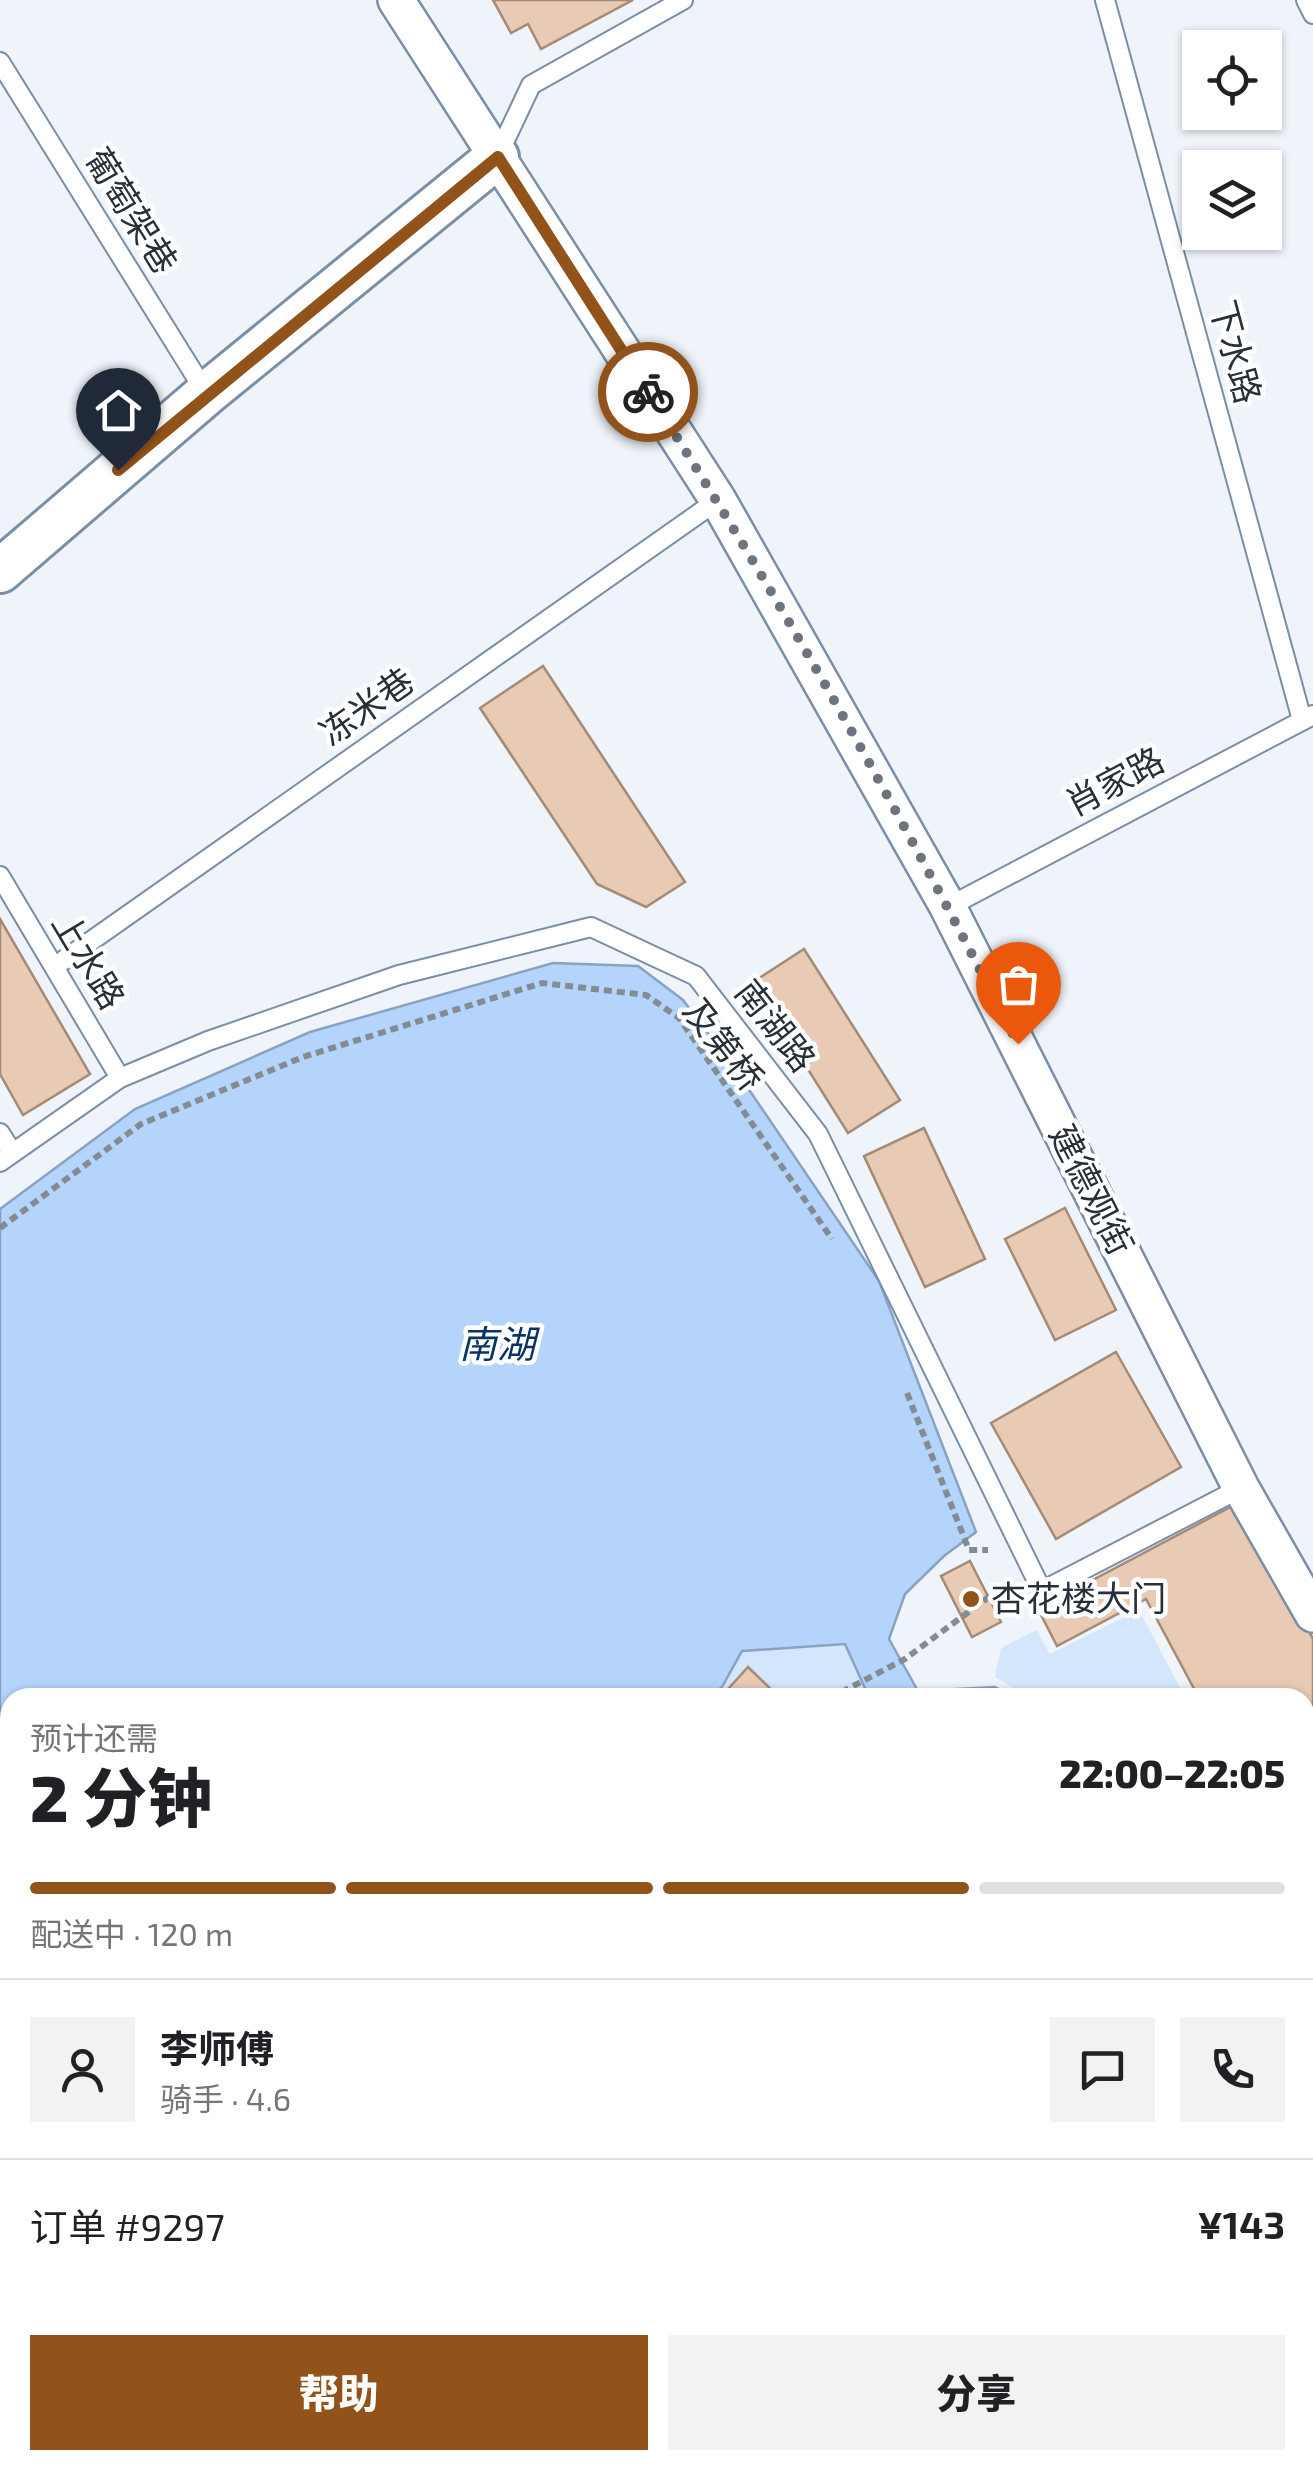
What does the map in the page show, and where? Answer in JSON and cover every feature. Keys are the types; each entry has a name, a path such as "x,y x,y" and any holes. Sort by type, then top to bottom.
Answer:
{"street":[{"name":"建德观街","path":"396,0 718,500 948,907 1242,1488 1313,1614"},
{"path":"0,571 206,394 498,157"}],"lane":[{"path":"498,157 531,85 682,0"},
{"name":"下水路","path":"1105,0 1307,718"},
{"path":"1306,0 1313,14"},
{"name":"葡萄架巷","path":"0,62 206,394"},
{"name":"冻米巷","path":"54,967 718,500"},
{"name":"肖家路","path":"948,907 1307,718"},
{"name":"上水路","path":"0,876 120,1078"},
{"name":"南湖路","path":"6,1157 120,1078 208,1041 400,974 590,927 696,976 818,1134 1042,1592 1242,1488"},
{"path":"0,1133 6,1157"}],"path":[{"name":"及第桥","path":"0,1228 141,1124 303,1057 542,982 646,995 679,1018 834,1242"},
{"path":"846,1688 904,1659 1004,1587 1020,1549 969,1550 902,1382"}],"shaded area":[{"path":"1139,1610 1180,1688 1014,1688 995,1677 1001,1648 1036,1630 1050,1654"},
{"path":"845,1644 865,1688 721,1688 742,1651"}],"water":[{"name":"南湖","path":"553,963 638,966 683,1000 735,1069 879,1281 976,1532 905,1594 889,1639 916,1688 865,1688 845,1644 742,1651 721,1688 0,1688 0,1209 135,1109 310,1032"}],"building":[{"path":"493,0 633,0 541,49 528,24 511,33"},
{"path":"543,666 685,882 646,907 597,884 480,708"},
{"path":"0,919 90,1074 23,1115 0,1074"},
{"path":"804,949 900,1100 848,1133 753,982"},
{"path":"924,1128 985,1259 925,1287 864,1156"},
{"path":"1065,1208 1116,1310 1055,1340 1005,1239"},
{"path":"1116,1352 1181,1467 1056,1539 991,1423"},
{"path":"1240,1502 1313,1639 1313,1688 1194,1688 1146,1599 1057,1646 1038,1609"},
{"name":"杏花楼大门","path":"970,1561 1001,1622 972,1637 941,1576"},
{"path":"748,1667 770,1688 729,1688"}],"way so far":[{"path":"648,392 718,500 948,907 1018,1044"}],"place":[{"name":"杏花楼大门","path":"971,1599"}],"route":[{"path":"118,470 498,157 648,392"}]}
